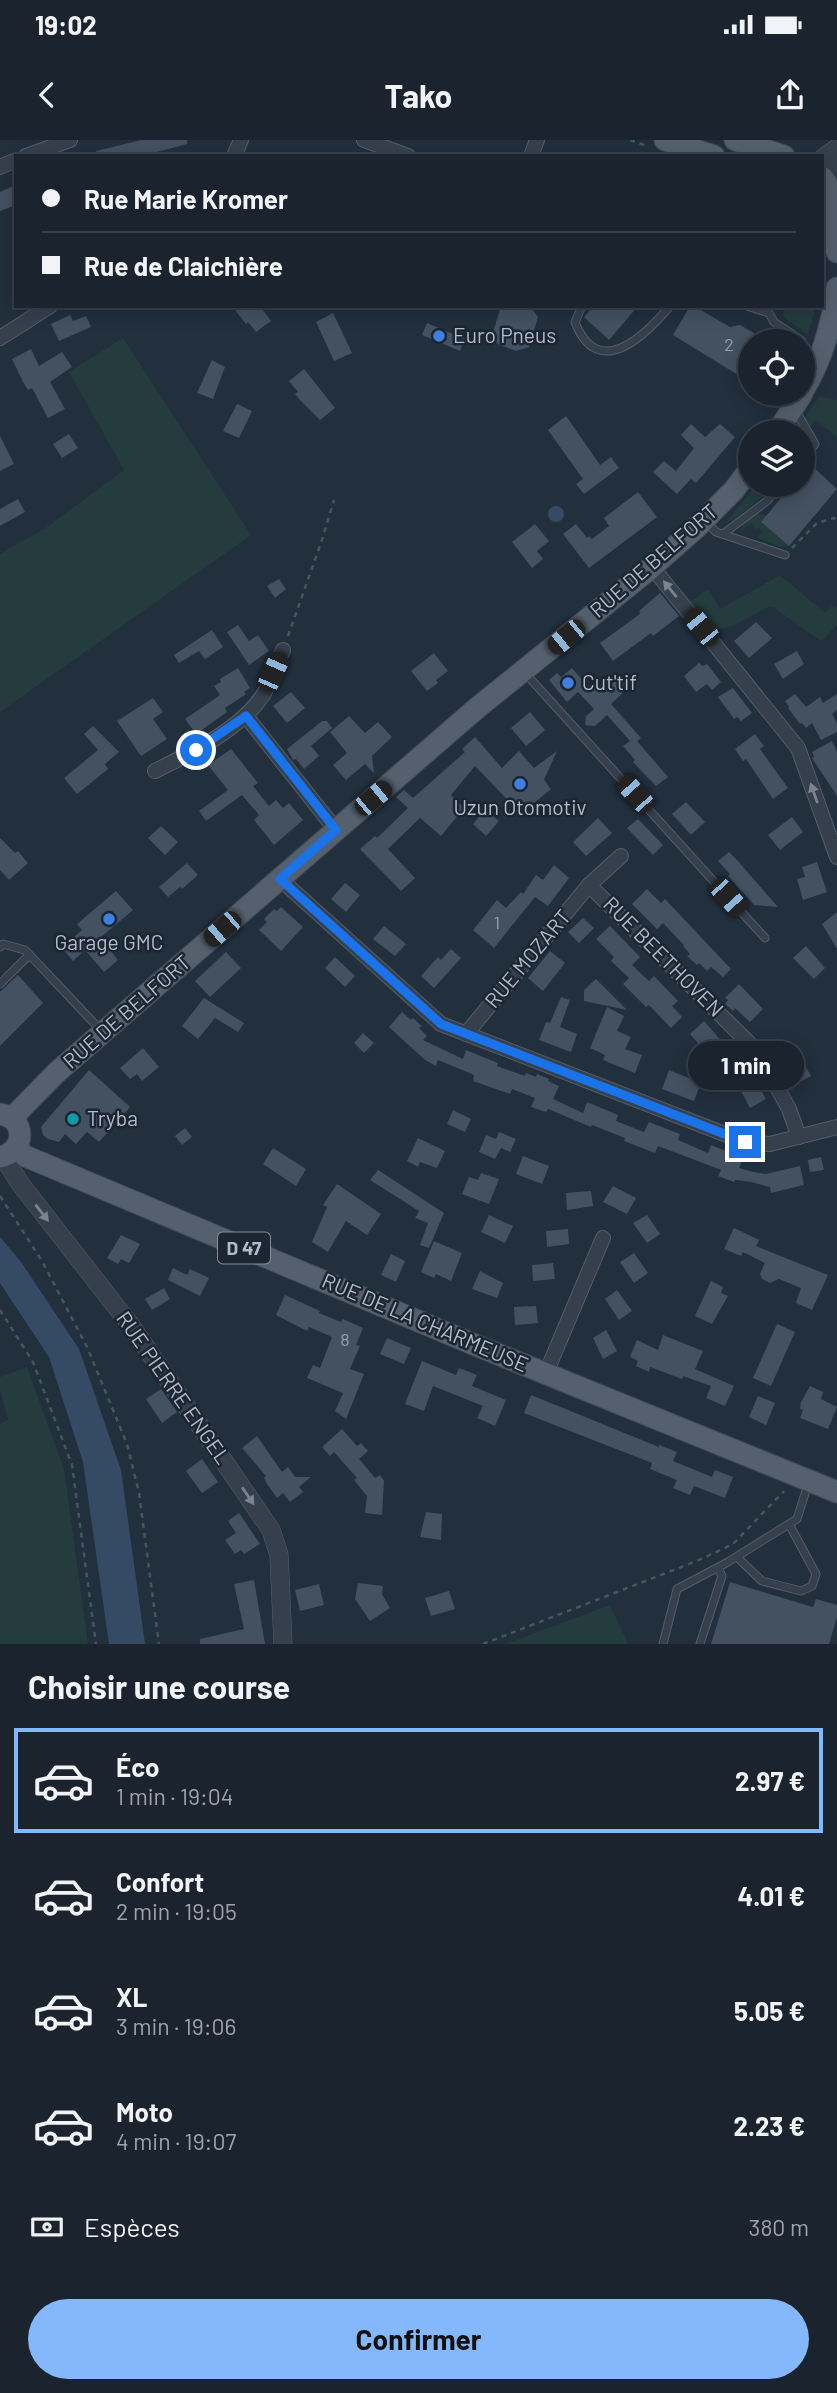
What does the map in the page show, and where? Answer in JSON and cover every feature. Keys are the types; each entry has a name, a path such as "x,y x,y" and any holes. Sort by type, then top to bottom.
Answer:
{"main road":[{"path":"665,140 703,154"},
{"path":"735,140 779,154"},
{"path":"824,183 836,209 837,229"},
{"path":"824,224 837,252"},
{"path":"815,339 830,324 837,288"},
{"name":"RUE DE BELFORT","path":"6,1116 477,708 652,567 738,485"},
{"path":"6,1116 20,1129 20,1142 7,1154"},
{"name":"RUE DE LA CHARMEUSE","path":"7,1154 25,1156 837,1492"}],"street":[{"path":"32,154 70,140"},
{"path":"364,140 402,154"},
{"path":"824,183 837,164"},
{"path":"0,338 47,308"},
{"path":"652,567 799,747 837,857"},
{"path":"155,771 196,750 246,716 263,695 283,650"},
{"path":"246,716 336,830"},
{"name":"RUE MOZART","path":"466,1034 589,885 621,856"},
{"path":"280,879 441,1024 745,1142 770,1144 837,1128"},
{"name":"RUE BEETHOVEN","path":"589,885 757,1051 789,1109 799,1137"},
{"name":"RUE PIERRE ENGEL","path":"7,1154 22,1186 132,1327 271,1530 279,1555 283,1644"},
{"path":"546,1373 603,1238"}],"lane":[{"path":"579,308 575,322 582,339 595,351 609,351 634,343 668,308"},
{"path":"753,308 769,313 774,321 786,329"},
{"path":"723,534 770,497"},
{"path":"704,520 716,532 785,555"},
{"path":"524,671 765,938"},
{"path":"0,947 3,944 25,950 94,1023"},
{"path":"0,984 29,955"},
{"path":"663,1644 677,1589 737,1557 797,1519 804,1479"},
{"path":"737,1557 762,1581 801,1591 812,1586 816,1574 789,1524"},
{"path":"700,1644 722,1576 718,1568"}],"path":[{"path":"283,650 334,500"},
{"path":"785,555 817,523 834,518 837,520"},
{"path":"0,1196 42,1261 87,1347 127,1444 139,1493 159,1644"},
{"path":"0,1310 33,1363 72,1465 96,1644"},
{"path":"483,1644 696,1562 733,1544 804,1479"}],"green space":[{"path":"785,308 815,308 810,329 800,329 783,317"},
{"path":"123,338 251,535 0,712 0,554 47,527 124,470 69,372"},
{"path":"819,396 837,400 837,437 816,420 806,420 805,417 815,406"},
{"path":"746,497 762,497 736,518 725,523"},
{"path":"758,513 766,516 761,522 789,546 780,547 756,537 763,533 752,524 741,530 743,525"},
{"path":"780,575 825,613 832,606 837,608 837,625 821,641 773,607 725,628 710,629 688,604 708,589 720,609"},
{"path":"27,1367 64,1469 88,1644 0,1644 0,1424 8,1420 0,1389 0,1377"},
{"path":"610,1605 628,1644 505,1644"}],"water":[{"path":"556,506 562,508 562,520 556,522 550,520 548,514 550,508"},
{"path":"0,1237 21,1262 79,1349 121,1470 145,1644 109,1644 83,1462 49,1357 0,1283"}],"building":[{"path":"141,140 187,140 187,144 150,154 96,154 96,151"},
{"path":"14,186 14,206 0,211 0,192"},
{"path":"234,308 261,308 271,321 256,332 248,322 246,324"},
{"path":"500,308 529,308 538,317 529,347 516,351 498,344 492,336"},
{"path":"592,308 636,308 609,340 584,317"},
{"path":"689,308 697,308 730,327 740,325 747,329 738,329 738,375 673,335"},
{"path":"333,313 352,353 334,361 316,322"},
{"path":"70,315 73,321 86,316 91,327 59,341 51,324"},
{"path":"427,323 465,339 460,351 422,335"},
{"path":"31,349 39,366 62,352 72,367 50,382 65,409 48,418 32,388 28,390 23,382 12,359"},
{"path":"212,360 225,367 213,399 197,393"},
{"path":"304,369 335,408 320,420 295,394 298,392 289,381"},
{"path":"237,404 252,411 239,438 223,431"},
{"path":"566,416 600,465 611,457 619,468 584,494 576,484 583,479 548,430"},
{"path":"691,424 705,437 720,424 735,437 696,483 691,479 677,494 653,472 664,461 676,471 694,448 681,435"},
{"path":"69,434 78,448 62,458 53,444"},
{"path":"0,436 14,464 0,471"},
{"path":"815,469 837,489 789,546 761,522 782,497 815,497"},
{"path":"638,492 657,517 589,568 563,534 576,524 587,538 589,536 592,539 609,526 604,518"},
{"path":"18,499 25,512 0,526 0,509"},
{"path":"535,524 549,541 537,551 543,559 532,568 512,542"},
{"path":"279,579 286,589 275,598 267,586"},
{"path":"660,593 679,616 613,661 600,643 640,614 639,611"},
{"path":"756,622 772,638 749,658 734,641"},
{"path":"238,625 249,641 258,635 269,651 249,665 227,632"},
{"path":"212,630 223,647 205,659 199,651 179,663 174,655"},
{"path":"797,651 804,664 783,679 774,664"},
{"path":"434,653 448,671 427,691 411,671"},
{"path":"699,663 703,666 707,664 721,682 712,690 707,684 696,692 684,676"},
{"path":"238,668 250,688 244,692 246,694 225,708 227,712 196,734 185,719 220,695 214,686"},
{"path":"572,668 592,691 614,673 628,688 611,704 641,738 637,741 668,777 656,786 633,762 635,760 623,746 630,741 607,715 595,726 585,725 586,716 594,709 578,692 567,702 549,680 557,673 561,677"},
{"path":"733,688 752,713 741,721 737,717 734,719 718,697"},
{"path":"291,692 305,708 287,723 273,706"},
{"path":"795,694 806,707 820,697 823,703 837,694 837,710 832,714 837,723 837,732 821,740 812,723 806,728 800,724 785,701"},
{"path":"153,698 163,712 153,719 167,739 141,756 117,721"},
{"path":"530,712 545,730 526,746 511,728"},
{"path":"349,716 365,733 378,722 392,737 372,756 374,773 365,764 346,780 333,765 347,753 330,732"},
{"path":"322,721 327,721 332,728 311,746 319,756 304,769 296,759 293,760 287,749"},
{"path":"93,726 119,752 105,764 108,769 77,794 64,778 98,750 84,734"},
{"path":"755,734 764,746 760,749 788,788 773,799 746,759 743,761 735,749"},
{"path":"475,737 502,768 519,751 534,768 557,751 544,780 551,789 521,814 475,766 451,795 464,808 441,836 420,818 388,849 415,878 401,891 360,849 375,836 377,838 408,808 396,797 404,790 413,798 465,752 462,749"},
{"path":"832,741 837,752 837,796 812,758 812,752"},
{"path":"231,749 258,783 253,786 269,806 276,800 283,808 289,803 303,820 274,845 254,820 259,815 242,795 206,821 199,811 228,790 208,765"},
{"path":"686,802 705,822 691,835 672,814"},
{"path":"485,810 499,821 486,836 473,824"},
{"path":"792,817 803,832 780,850 768,835"},
{"path":"598,818 612,833 586,856 573,842"},
{"path":"638,819 663,845 653,855 627,828"},
{"path":"161,826 178,842 165,855 148,838"},
{"path":"0,838 15,853 18,851 28,863 9,880 0,870"},
{"path":"729,852 778,907 754,905 728,876 730,874 718,861"},
{"path":"817,862 827,892 803,900 797,879 805,877 802,867"},
{"path":"187,863 198,875 168,897 159,887"},
{"path":"554,865 569,878 548,906 535,897 494,948 473,930 497,900 506,908 521,892 523,894 536,875 543,880"},
{"path":"345,883 360,895 346,912 331,899"},
{"path":"647,889 661,903 665,899 731,969 723,977 711,967 707,971 699,963 697,965 687,956 690,954 684,945 663,923 657,929 632,904"},
{"path":"116,891 133,910 100,938 118,960 104,972 85,950 73,961 62,948 82,930 77,924"},
{"path":"281,907 303,927 281,951 259,930 267,922 264,919 274,909 277,911"},
{"path":"837,912 837,949 822,924"},
{"path":"583,918 594,928 579,943 568,932"},
{"path":"384,926 406,944 395,956 373,939"},
{"path":"610,926 640,957 632,965 649,981 654,976 678,1001 672,1006 682,1017 671,1028 623,984 629,978 611,961 614,957 596,939"},
{"path":"806,946 825,968 814,979 793,958"},
{"path":"451,949 461,958 434,988 421,976 438,957 441,960"},
{"path":"550,951 565,963 543,991 528,978"},
{"path":"226,952 241,968 210,997 195,981"},
{"path":"335,957 355,976 345,987 325,968"},
{"path":"18,975 43,1003 0,1046 0,992"},
{"path":"596,979 627,1010 584,1001 584,990"},
{"path":"739,984 763,1009 750,1022 735,1008 733,1011 725,1004 728,1000 725,998"},
{"path":"561,997 570,1000 560,1027 577,1034 571,1052 539,1040"},
{"path":"204,998 244,1023 238,1032 215,1018 198,1039 182,1026"},
{"path":"607,1007 624,1016 617,1031 631,1037 625,1049 642,1055 635,1073 603,1060 605,1055 590,1048"},
{"path":"402,1012 422,1026 419,1028 427,1036 423,1040 463,1059 466,1050 498,1063 497,1066 525,1076 526,1073 536,1077 537,1074 549,1079 548,1081 559,1086 553,1099 583,1113 587,1102 618,1115 616,1121 644,1132 649,1122 680,1134 678,1140 708,1153 711,1145 743,1158 739,1168 753,1172 766,1174 800,1166 804,1185 771,1193 770,1187 751,1182 734,1182 718,1176 721,1170 658,1146 655,1153 592,1125 591,1127 548,1109 546,1112 531,1107 535,1098 512,1089 510,1094 473,1081 474,1075 438,1060 436,1066 425,1060 389,1027"},
{"path":"704,1021 726,1046 712,1059 690,1034"},
{"path":"363,1033 374,1043 364,1053 354,1043"},
{"path":"794,1046 811,1076 794,1085 777,1055"},
{"path":"143,1048 159,1067 142,1081 137,1074 130,1079 120,1068"},
{"path":"89,1070 130,1107 99,1142 87,1132 76,1144 65,1134 59,1142 48,1139 43,1135 41,1127"},
{"path":"669,1070 701,1083 694,1101 662,1089"},
{"path":"757,1083 766,1099 750,1108 741,1091"},
{"path":"453,1110 471,1119 465,1132 447,1124"},
{"path":"185,1128 192,1137 182,1145 175,1136"},
{"path":"499,1132 516,1139 510,1152 501,1148 495,1159 479,1152 486,1135 496,1139"},
{"path":"418,1138 445,1151 437,1168 420,1162 418,1167 407,1161"},
{"path":"273,1148 306,1169 296,1186 263,1164"},
{"path":"523,1156 549,1166 542,1184 516,1174"},
{"path":"821,1157 824,1170 810,1172 808,1160"},
{"path":"378,1170 444,1213 429,1248 420,1245 428,1223 415,1218 419,1211 370,1180"},
{"path":"481,1173 499,1179 489,1204 462,1194 469,1177 478,1180"},
{"path":"337,1184 381,1214 367,1235 346,1221 328,1252 312,1242 327,1207 323,1205"},
{"path":"613,1186 636,1198 627,1214 603,1202"},
{"path":"591,1191 593,1206 567,1210 566,1193"},
{"path":"489,1215 513,1226 505,1243 481,1232"},
{"path":"647,1215 660,1234 647,1243 633,1223"},
{"path":"734,1228 759,1240 756,1246 828,1275 812,1310 796,1303 801,1288 779,1279 770,1283 762,1279 760,1274 765,1263 743,1252 741,1256 724,1249"},
{"path":"568,1229 569,1244 547,1247 546,1231"},
{"path":"121,1235 140,1244 129,1263 121,1259 118,1264 107,1258"},
{"path":"434,1241 462,1253 451,1281 436,1274 434,1278 421,1272"},
{"path":"634,1253 648,1273 634,1283 620,1262"},
{"path":"391,1254 405,1261 396,1282 381,1275"},
{"path":"553,1263 555,1279 533,1281 532,1265"},
{"path":"173,1268 187,1275 190,1269 209,1278 200,1296 168,1280"},
{"path":"480,1271 503,1283 497,1298 472,1289"},
{"path":"711,1281 723,1287 721,1293 728,1296 712,1324 695,1316"},
{"path":"164,1288 170,1299 152,1310 145,1299"},
{"path":"617,1290 632,1311 619,1320 605,1299"},
{"path":"285,1295 320,1311 319,1313 363,1328 356,1345 360,1346 350,1369 364,1374 346,1419 335,1411 343,1393 307,1378 313,1365 320,1368 332,1337 309,1327 307,1331 276,1315"},
{"path":"536,1306 538,1323 515,1325 514,1307"},
{"path":"777,1324 795,1332 771,1386 753,1378"},
{"path":"606,1330 617,1351 603,1359 593,1338"},
{"path":"663,1335 703,1351 695,1369 734,1386 725,1406 706,1398 711,1386 650,1367 649,1372 636,1366 638,1361 630,1357 637,1340 658,1350"},
{"path":"387,1338 411,1348 404,1364 380,1354"},
{"path":"422,1361 456,1375 459,1368 477,1375 472,1386 506,1400 495,1426 477,1418 483,1406 433,1386 424,1411 405,1404"},
{"path":"810,1386 823,1392 821,1399 837,1407 828,1429 800,1418 803,1410 800,1409 801,1402"},
{"path":"161,1389 177,1412 162,1423 146,1399"},
{"path":"531,1395 677,1452 673,1461 712,1477 715,1470 733,1477 725,1498 694,1486 690,1495 673,1488 677,1480 650,1469 652,1463 524,1413"},
{"path":"758,1396 775,1403 766,1425 749,1417"},
{"path":"342,1429 357,1446 361,1443 368,1451 359,1459 375,1478 380,1475 384,1481 382,1515 365,1513 367,1496 354,1480 357,1478 334,1452 330,1456 322,1447"},
{"path":"257,1436 282,1472 288,1467 295,1477 311,1477 299,1487 303,1492 290,1502 283,1493 277,1498 264,1478 266,1476 242,1448"},
{"path":"202,1459 218,1482 202,1493 186,1471"},
{"path":"426,1512 442,1514 441,1540 420,1537"},
{"path":"239,1513 260,1544 244,1554 241,1550 235,1554 225,1540 236,1533 228,1521"},
{"path":"254,1580 265,1644 200,1644 200,1639 244,1629 234,1584"},
{"path":"730,1582 813,1607 816,1599 837,1605 837,1617 829,1644 711,1644"},
{"path":"358,1583 383,1586 382,1594 390,1608 370,1621 355,1599"},
{"path":"319,1584 324,1605 300,1611 295,1590"},
{"path":"449,1591 455,1609 431,1616 425,1598"}],"place":[{"name":"Euro Pneus","path":"439,336"},
{"name":"Cut'tif","path":"568,683"},
{"name":"Uzun Otomotiv","path":"520,784"},
{"name":"Garage GMC","path":"109,919"},
{"name":"Tryba","path":"73,1119"}],"route":[{"path":"196,750 246,716 336,830 280,879 441,1024 745,1142"}]}
